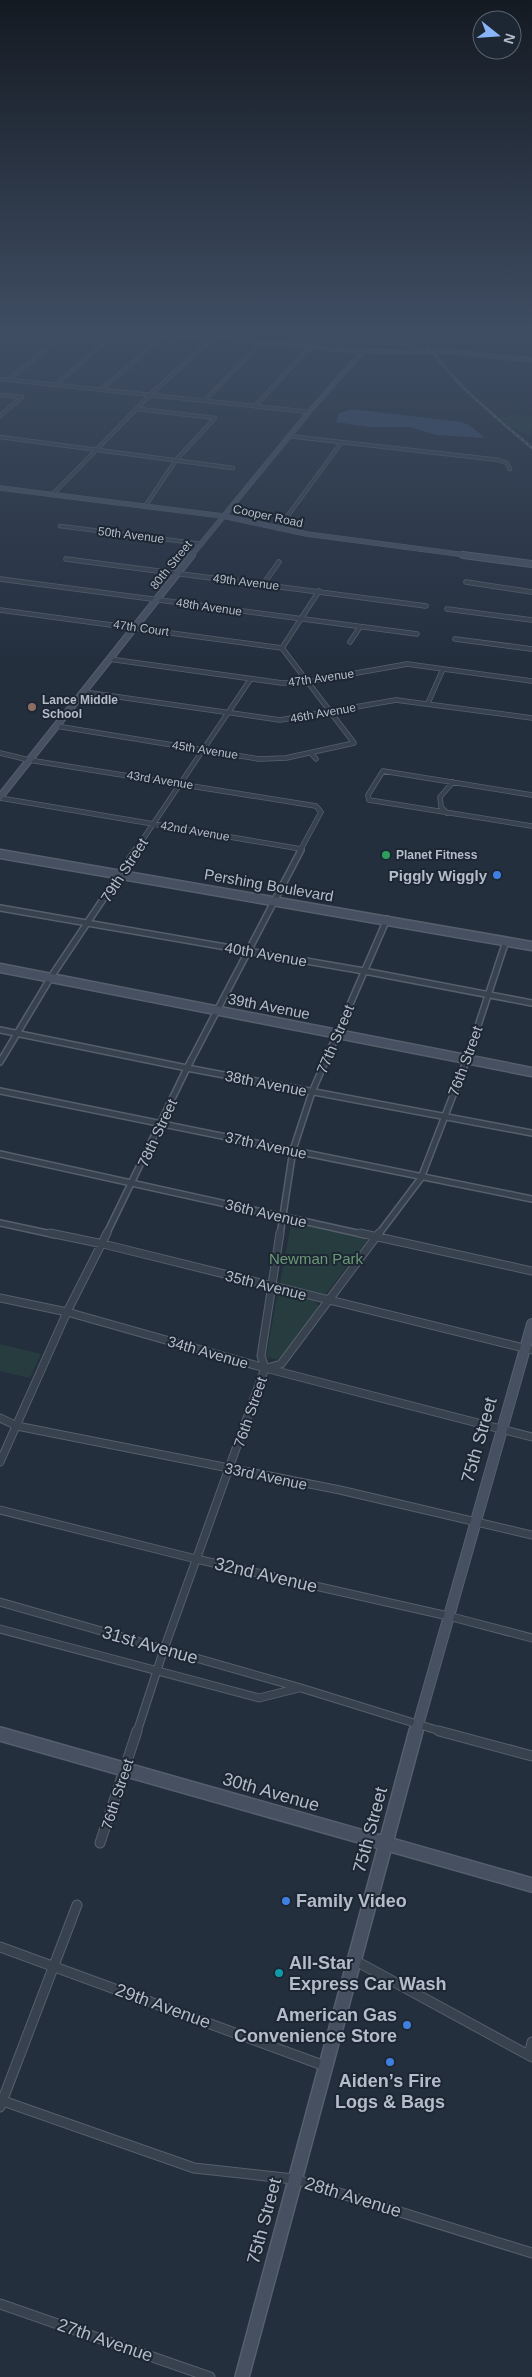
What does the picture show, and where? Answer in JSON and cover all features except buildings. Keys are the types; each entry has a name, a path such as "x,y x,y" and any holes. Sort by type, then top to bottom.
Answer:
{"street":[{"path":"14,439 232,468"},
{"path":"53,494 107,439"},
{"path":"146,505 176,460 196,439"},
{"name":"80th Street","path":"0,798 286,439"},
{"path":"310,439 499,460 507,463 510,469"},
{"path":"278,529 341,443"},
{"name":"Cooper Road","path":"0,488 223,516 278,529 351,541 532,564"},
{"name":"50th Avenue","path":"60,526 202,544"},
{"name":"49th Avenue","path":"66,559 264,583 426,606"},
{"path":"264,583 279,562"},
{"name":"48th Avenue","path":"0,579 417,634"},
{"path":"466,582 532,592"},
{"path":"320,592 282,648 330,712"},
{"path":"447,609 532,620"},
{"name":"47th Court","path":"0,610 282,648"},
{"path":"350,642 360,627"},
{"path":"455,639 532,649"},
{"name":"47th Avenue","path":"109,660 282,683 306,682 407,664 532,681"},
{"path":"428,703 443,669"},
{"name":"79th Street","path":"0,1062 51,978 202,749 250,680"},
{"name":"46th Avenue","path":"84,692 227,714 280,720 396,700 532,718"},
{"name":"45th Avenue","path":"56,726 259,759 286,758 354,743 330,712"},
{"name":"43rd Avenue","path":"0,753 29,760 181,783 320,808"},
{"path":"311,753 316,760"},
{"path":"532,795 383,771 368,796 369,800 532,826"},
{"path":"447,813 441,807 440,797 453,782"},
{"name":"42nd Avenue","path":"0,798 301,849"},
{"name":"78th Street","path":"0,1462 67,1312 103,1244 216,1010 321,812 320,808"},
{"name":"Pershing Boulevard","path":"0,854 387,919 532,946"},
{"name":"40th Avenue","path":"0,908 364,971 532,1003"},
{"name":"77th Street","path":"265,1368 261,1356 284,1216 292,1150 312,1092 387,919"},
{"name":"76th Street","path":"100,1843 164,1649 231,1468 265,1368 281,1364 421,1178 467,1059 506,941"},
{"name":"39th Avenue","path":"0,968 532,1072"},
{"name":"38th Avenue","path":"0,1030 187,1068 532,1133"},
{"name":"37th Avenue","path":"0,1091 421,1178 532,1199"},
{"name":"36th Avenue","path":"0,1154 532,1271"},
{"name":"35th Avenue","path":"0,1222 103,1244 528,1349"},
{"name":"34th Avenue","path":"0,1298 67,1312 265,1368 502,1431 532,1437"},
{"name":"75th Street","path":"242,2377 294,2179 448,1616 475,1520 528,1349 532,1324"},
{"name":"33rd Avenue","path":"0,1418 17,1426 231,1468 475,1520 532,1535"},
{"name":"32nd Avenue","path":"0,1510 196,1559 448,1616 532,1638"},
{"name":"31st Avenue","path":"0,1602 301,1688 418,1725 532,1756"},
{"name":"31st Avenue","path":"0,1629 259,1698 301,1688"},
{"name":"30th Avenue","path":"0,1734 532,1885"},
{"path":"1,2102 77,1906"},
{"name":"29th Avenue","path":"0,1947 325,2066"},
{"path":"354,1960 531,2056 532,2042"},
{"name":"28th Avenue","path":"1,2102 194,2168 294,2179 532,2253"},
{"name":"27th Avenue","path":"0,2304 210,2377"}],"green space":[{"name":"Newman Park","path":"298,1221 363,1236 367,1241 325,1295 284,1286 280,1282 291,1225"},
{"name":"Newman Park","path":"286,1293 316,1301 319,1307 279,1360 266,1357 277,1297"},
{"path":"0,1344 41,1354 30,1378 0,1371"}],"railway":[{"path":"521,439 532,448"}],"place":[{"name":"Lance Middle School","path":"32,707"},
{"name":"Planet Fitness","path":"386,855"},
{"name":"Piggly Wiggly","path":"497,875"},
{"name":"Family Video","path":"286,1901"},
{"name":"All-Star Express Car Wash","path":"279,1973"},
{"name":"American Gas Convenience Store","path":"407,2025"},
{"name":"Aiden’s Fire Logs & Bags","path":"390,2062"}]}
